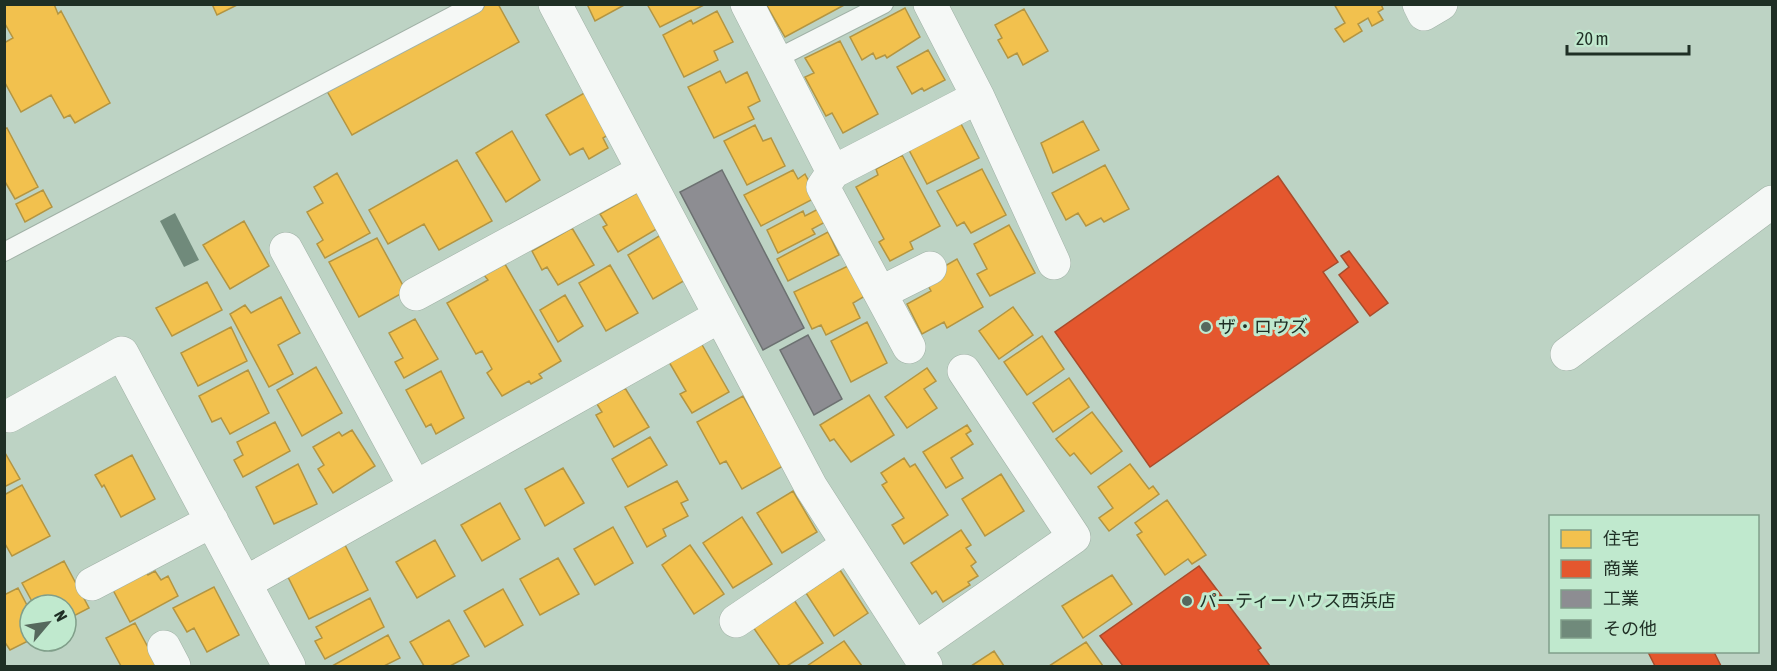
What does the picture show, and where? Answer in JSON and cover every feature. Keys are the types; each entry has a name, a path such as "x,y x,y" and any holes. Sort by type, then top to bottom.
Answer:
{"street":[{"path":"555,4 811,487 920,657 1074,537 964,372"},
{"path":"747,4 833,172"},
{"path":"930,4 978,97 1054,263"},
{"path":"1419,4 1424,14 1441,4"},
{"path":"909,347 823,187 833,172 978,97"},
{"path":"416,294 643,171"},
{"path":"1567,354 1773,202"},
{"path":"286,249 415,487"},
{"path":"880,293 930,268"},
{"path":"245,583 720,316"},
{"path":"9,416 122,353 289,666"},
{"path":"92,584 212,521"},
{"path":"736,621 848,545"}],"lane":[{"path":"4,252 475,4"},
{"path":"776,59 884,4"}],"building: 住宅":[{"path":"4,4 54,4 58,14 61,11 110,103 75,123 70,115 64,118 51,95 21,112 4,81 4,43 13,38 4,22"},
{"path":"212,4 239,4 217,15"},
{"path":"487,4 498,4 519,42 352,135 327,91"},
{"path":"587,4 626,4 595,21"},
{"path":"647,4 704,4 704,5 660,27"},
{"path":"766,4 846,4 785,37"},
{"path":"1334,4 1381,4 1383,9 1378,12 1383,20 1372,26 1368,18 1358,24 1362,31 1344,42 1335,29 1345,23"},
{"path":"905,8 920,37 887,58 885,55 876,59 873,53 862,60 850,37"},
{"path":"1024,9 1048,51 1023,65 1017,53 1008,58 998,40 1002,38 995,25"},
{"path":"717,11 733,42 714,51 718,60 684,77 663,35 691,20 693,24"},
{"path":"840,41 878,114 843,133 832,113 826,116 805,77 814,73 805,58"},
{"path":"928,50 945,80 924,91 922,88 912,94 897,67"},
{"path":"720,71 726,83 747,72 760,101 748,107 754,119 714,138 688,87"},
{"path":"586,92 611,133 603,138 608,148 589,159 583,148 570,155 546,115"},
{"path":"1083,121 1099,150 1053,173 1041,143"},
{"path":"960,122 979,158 927,184 909,150"},
{"path":"755,125 763,141 771,138 785,166 747,185 724,141"},
{"path":"7,128 38,187 15,199 4,180 4,129"},
{"path":"512,131 540,180 506,202 476,153"},
{"path":"902,155 940,226 910,242 913,249 890,261 879,242 884,239 856,187 878,175 876,169"},
{"path":"457,160 492,221 439,250 424,224 388,244 369,210"},
{"path":"1105,165 1129,209 1104,222 1101,218 1086,226 1078,213 1066,220 1052,193"},
{"path":"982,169 1006,215 971,233 964,222 957,226 937,191"},
{"path":"793,170 798,179 805,174 817,197 761,226 744,195"},
{"path":"337,173 370,233 325,258 317,244 323,240 307,212 323,203 314,187"},
{"path":"43,190 52,207 25,222 16,204"},
{"path":"640,191 660,227 618,252 603,227 607,225 600,214"},
{"path":"822,207 829,220 812,229 815,234 778,253 767,230 803,211 805,216"},
{"path":"244,221 269,266 230,289 203,245"},
{"path":"1009,225 1035,273 990,296 977,274 987,269 974,244"},
{"path":"572,228 594,265 558,285 547,267 542,270 532,251"},
{"path":"828,232 839,255 788,281 777,259"},
{"path":"664,233 692,276 653,299 628,255"},
{"path":"377,238 406,291 359,317 329,262"},
{"path":"957,259 983,307 947,328 944,322 922,334 907,304 931,291 924,278"},
{"path":"505,264 561,361 539,374 542,378 531,384 529,381 502,396 487,373 492,369 482,351 476,354 447,303 488,280 484,275"},
{"path":"610,265 638,313 606,331 579,283"},
{"path":"850,265 865,296 853,303 860,318 826,335 821,325 812,329 794,292"},
{"path":"207,282 222,310 172,336 156,308"},
{"path":"565,295 583,326 558,342 540,310"},
{"path":"281,297 300,333 278,345 293,374 269,387 230,314 245,305 251,313"},
{"path":"1013,307 1033,335 999,359 979,331"},
{"path":"415,319 438,359 404,378 395,362 403,358 389,333"},
{"path":"867,322 887,363 851,382 831,341"},
{"path":"231,327 247,361 198,386 181,353"},
{"path":"1042,336 1064,369 1027,395 1004,362"},
{"path":"701,343 729,392 692,413 680,394 686,391 669,362"},
{"path":"316,367 342,413 302,436 277,390"},
{"path":"927,368 936,381 924,389 937,408 907,428 885,397"},
{"path":"248,370 269,413 230,434 221,418 212,422 199,396"},
{"path":"441,371 464,418 436,434 431,424 426,427 406,390"},
{"path":"1069,378 1089,407 1053,432 1033,403"},
{"path":"625,388 649,427 614,447 596,415 602,412 597,404"},
{"path":"869,395 894,435 851,462 834,439 830,441 820,425"},
{"path":"743,396 783,466 742,489 726,461 720,464 697,422"},
{"path":"1092,412 1122,451 1091,474 1074,453 1070,456 1056,439"},
{"path":"275,422 290,451 243,477 234,460 243,455 237,442"},
{"path":"967,425 971,431 966,434 973,444 951,458 963,478 946,488 923,452"},
{"path":"352,430 375,466 333,493 318,469 324,465 313,447 339,432 342,436"},
{"path":"650,437 667,465 628,487 612,459"},
{"path":"4,451 20,479 4,487"},
{"path":"132,455 155,499 121,517 104,485 102,487 95,475"},
{"path":"904,458 910,467 915,464 948,515 904,544 892,525 904,518 882,485 887,482 881,473"},
{"path":"298,464 317,504 274,524 256,487"},
{"path":"1130,464 1149,489 1153,486 1159,494 1109,531 1099,518 1113,508 1098,487"},
{"path":"563,468 584,503 545,526 525,489"},
{"path":"1001,474 1024,511 985,536 962,499"},
{"path":"677,481 688,500 681,503 688,516 663,529 666,536 647,547 625,507"},
{"path":"22,485 50,536 12,556 4,542 4,495"},
{"path":"793,491 817,532 782,553 757,513"},
{"path":"1167,500 1206,555 1192,564 1188,559 1165,575 1137,535 1142,532 1135,523"},
{"path":"500,503 520,539 482,561 461,525"},
{"path":"742,517 772,564 733,588 703,543"},
{"path":"613,527 633,563 595,585 574,549"},
{"path":"961,530 971,545 966,548 976,562 971,566 978,576 968,582 970,585 943,602 936,591 932,594 911,563"},
{"path":"435,540 455,576 417,598 396,562"},
{"path":"344,543 368,590 309,619 286,573"},
{"path":"690,545 724,594 694,614 662,565"},
{"path":"558,558 579,594 540,615 520,579"},
{"path":"64,561 89,608 78,614 78,593 27,593 22,583"},
{"path":"146,570 148,575 155,571 161,580 168,576 178,596 130,622 112,588"},
{"path":"840,570 868,613 834,636 806,593"},
{"path":"1112,575 1132,604 1083,638 1062,606"},
{"path":"214,587 239,635 207,652 194,628 187,632 173,608"},
{"path":"18,588 21,593 18,593 18,646 10,650 4,641 4,595"},
{"path":"503,589 523,625 485,647 464,611"},
{"path":"370,598 384,627 325,659 315,641 322,638 316,627"},
{"path":"794,600 823,643 787,666 780,666 753,627"},
{"path":"449,620 469,656 450,666 424,666 410,642"},
{"path":"135,623 158,666 121,666 106,638"},
{"path":"388,635 400,658 384,666 332,666"},
{"path":"844,641 862,666 807,666"},
{"path":"1086,642 1103,666 1049,666"},
{"path":"994,651 1004,666 971,666"}],"building: 商業":[{"name":"ザ・ロウズ","path":"1278,176 1338,262 1323,272 1358,322 1150,467 1055,332"},
{"path":"1349,251 1388,303 1370,316 1339,275 1349,267 1341,256"},
{"name":"パーティーハウス西浜店","path":"1199,566 1261,648 1258,650 1270,666 1123,666 1100,636"},
{"path":"1648,653 1714,653 1721,666 1655,666"}],"building: 工業":[{"path":"722,170 804,328 763,350 680,192"},
{"path":"808,335 842,399 814,415 780,350"}],"building: その他":[{"path":"175,213 199,260 184,267 160,221"}],"place":[{"name":"ザ・ロウズ","path":"1206,327"},
{"name":"パーティーハウス西浜店","path":"1187,601"}]}
